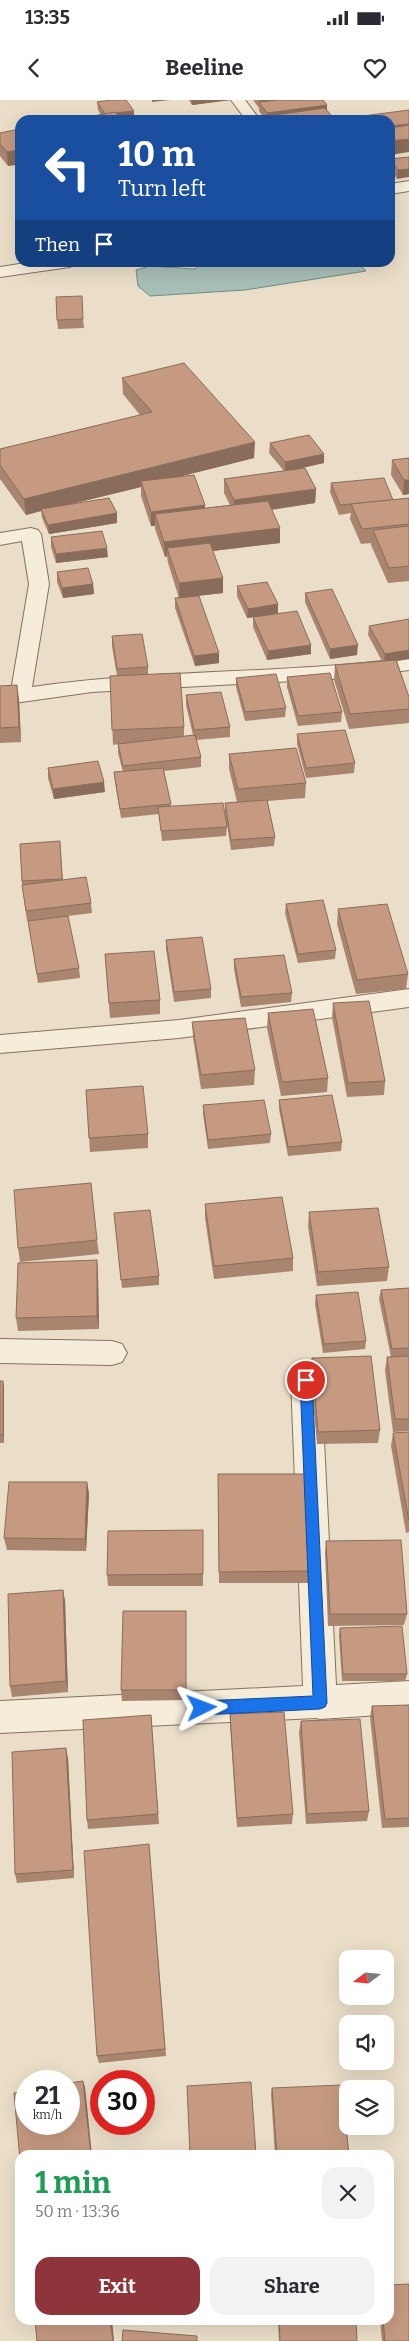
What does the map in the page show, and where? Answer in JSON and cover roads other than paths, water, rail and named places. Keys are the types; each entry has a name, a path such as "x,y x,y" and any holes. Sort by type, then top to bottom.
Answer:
{"street":[{"path":"238,100 249,115"},
{"path":"395,188 409,186"},
{"path":"0,272 35,267"},
{"path":"0,539 30,534 39,584 23,685"},
{"path":"0,698 92,685 349,672 409,664"},
{"path":"0,1044 179,1029 409,998"},
{"path":"0,1351 112,1353"},
{"path":"306,1380 320,1703"},
{"path":"0,1717 320,1703 374,1697 409,1696"}],"water":[{"path":"146,267 195,269 197,267 362,267 366,271 245,290 150,296 138,286 136,270"}]}
